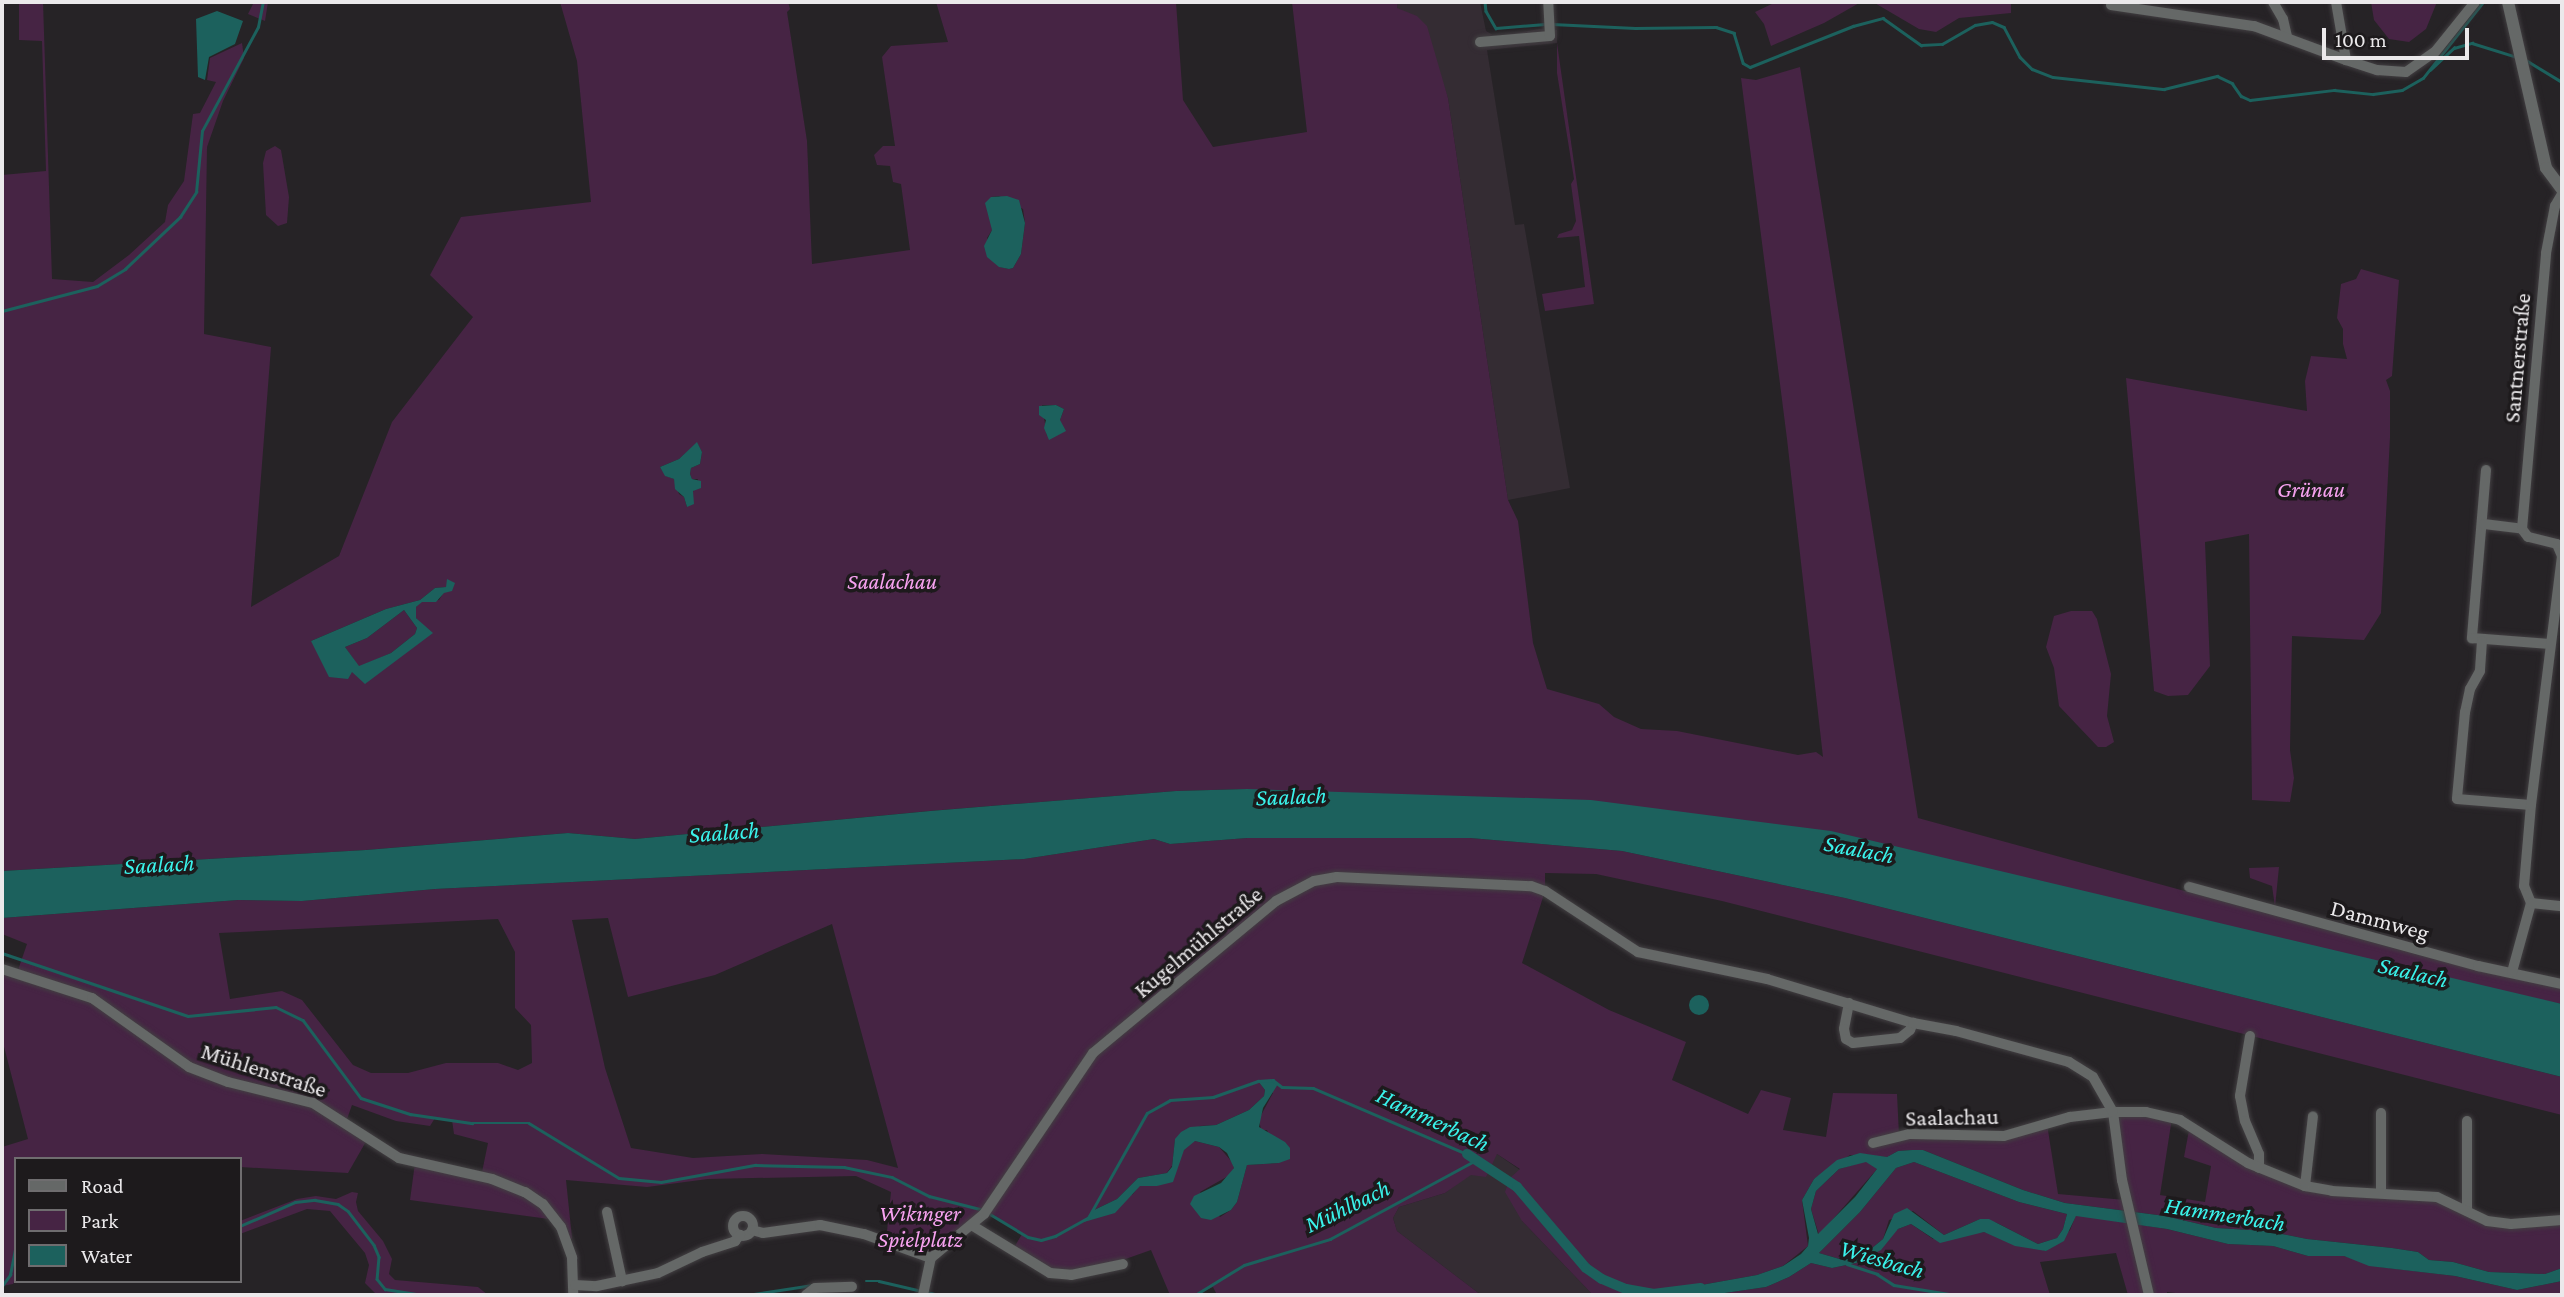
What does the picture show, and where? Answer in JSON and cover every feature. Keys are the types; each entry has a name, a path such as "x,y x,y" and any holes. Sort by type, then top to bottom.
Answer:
{"street":[{"path":"2273,2 2283,19 2287,37"},
{"path":"2336,2 2346,60"},
{"path":"2111,5 2233,22 2287,37 2377,69 2406,72 2435,52 2475,2"},
{"path":"2508,2 2546,168 2562,192"},
{"path":"1480,42 1550,36 1548,7"},
{"name":"Santnerstraße","path":"2522,529 2546,253 2555,206 2562,192"},
{"path":"2486,470 2484,524 2472,638 2550,644"},
{"path":"2484,524 2522,529 2528,537 2557,544 2562,556 2531,805 2524,886 2530,903 2512,972"},
{"path":"2482,640 2480,671 2470,689 2465,712 2457,799 2531,805"},
{"name":"Kugelmühlstraße","path":"931,1258 973,1226 993,1203 1093,1053 1276,901 1314,881 1337,877 1531,886 1545,891 1621,943 1656,957 1767,979 1849,1003"},
{"name":"Dammweg","path":"2189,887 2279,914 2562,984"},
{"path":"2530,903 2562,906"},
{"name":"Mühlenstraße","path":"2,969 92,998 189,1067 228,1082 313,1103 399,1158 492,1179 525,1192 543,1204 561,1227 572,1258 574,1290"},
{"path":"1913,1023 1910,1030 1900,1038 1853,1043 1846,1039 1844,1029 1849,1003 1913,1023 1956,1031 2080,1067 2098,1084 2104,1101 2113,1112 2127,1208 2149,1295"},
{"path":"2250,1036 2240,1096 2245,1121 2259,1154 2259,1168"},
{"name":"Saalachau","path":"1873,1143 1910,1134 2014,1135 2062,1119 2113,1112 2146,1112 2180,1120 2259,1168 2305,1186 2332,1191 2437,1197 2487,1221 2511,1224 2562,1220"},
{"path":"2381,1113 2381,1193"},
{"path":"2305,1186 2313,1116"},
{"path":"2467,1121 2467,1211"},
{"path":"607,1212 622,1281"},
{"path":"740,1235 734,1228 739,1217 749,1218 752,1230"},
{"path":"752,1230 763,1233 820,1225 875,1238 931,1258 924,1291"},
{"path":"973,1226 1051,1273 1071,1275 1123,1264"},
{"path":"574,1290 658,1273 702,1252 734,1241 740,1235 748,1235 752,1230"},
{"path":"806,1295 815,1288 852,1287"}],"shaded area":[{"path":"1398,2 1480,2 1486,31 1496,37 1539,29 1557,30 1557,43 1487,50 1515,225 1524,224 1570,488 1508,500 1448,98 1438,69 1397,8"},
{"path":"1497,1154 1520,1170 1522,1221 1593,1295 1481,1295 1397,1231 1393,1218 1399,1207 1445,1193"}],"green space":[{"name":"Saalachau","path":"19,2 43,2 52,279 93,282 129,255 165,222 168,205 184,181 193,114 200,113 216,82 207,80 210,58 242,43 244,58 223,101 207,147 204,334 271,347 251,607 339,556 392,422 473,317 430,275 461,217 591,202 577,61 560,2 788,2 790,9 787,12 807,141 812,264 910,250 901,184 893,182 890,166 877,165 874,155 883,146 895,146 882,57 891,46 948,42 936,2 1176,2 1183,100 1213,147 1307,132 1292,2 1398,2 1397,8 1417,16 1427,26 1448,98 1508,500 1518,521 1533,643 1547,689 1599,704 1614,717 1641,729 1677,731 1798,755 1816,752 1823,757 1787,439 1741,78 1756,80 1800,67 1918,818 2433,959 2562,989 2562,1004 1247,789 1176,791 929,811 635,839 568,833 366,850 2,871 2,175 46,171 42,41 19,40","holes":["999,196 1023,209 1025,223 1021,254 1013,268 1000,267 987,238 992,230 991,197","1042,405 1056,405 1064,409 1060,420 1047,436","697,443 702,452 700,464 691,468 690,474 692,479 698,479 687,507 674,479 666,476 660,467 679,459","447,587 439,600 421,602 416,607 416,618 424,626 366,683 357,673 311,641 386,609 420,600 435,588"]},
{"path":"254,2 268,2 265,21 248,14"},
{"path":"1776,2 1861,2 1824,23 1771,46 1764,24 1755,12"},
{"path":"1873,2 2011,2 2011,13 1959,18 1936,32 1919,29"},
{"path":"2371,2 2437,2 2426,29 2409,42 2389,39 2374,20"},
{"path":"1557,43 1594,304 1545,311 1542,294 1585,287 1579,236 1557,238 1559,234 1572,230 1576,221 1571,184 1574,179 1557,73"},
{"path":"275,146 281,150 289,197 287,223 278,226 266,215 263,163 266,151"},
{"name":"Grünau","path":"2361,269 2399,280 2392,376 2386,380 2390,391 2390,437 2381,613 2364,640 2292,636 2290,750 2294,778 2290,802 2252,800 2249,534 2205,542 2210,666 2188,695 2168,696 2154,691 2126,378 2307,411 2305,381 2311,356 2347,359 2343,329 2337,318 2341,284 2356,279"},
{"path":"404,610 417,628 415,634 391,653 359,667 345,647 367,638"},
{"path":"2071,611 2092,611 2097,619 2111,674 2107,716 2114,742 2106,747 2098,747 2059,706 2054,668 2046,647 2054,616"},
{"name":"Wikinger Spielplatz","path":"1247,838 1470,838 1622,851 1845,898 2562,1077 2562,1115 1722,901 1596,874 1545,873 1545,891 1522,963 1609,1010 1686,1042 1672,1080 1748,1114 1761,1090 1791,1098 1783,1130 1826,1137 1833,1093 1897,1094 1899,1135 2004,1136 2047,1124 2058,1194 2125,1200 2113,1112 2172,1118 2160,1195 2205,1202 2211,1166 2184,1157 2190,1125 2234,1155 2305,1186 2437,1197 2487,1221 2562,1220 2562,1268 2545,1274 2489,1272 2453,1262 2429,1260 2418,1252 2307,1239 2267,1231 2216,1228 2165,1216 2065,1203 2023,1190 1923,1150 1912,1150 1898,1151 1887,1157 1850,1155 1814,1179 1802,1200 1808,1246 1783,1266 1757,1275 1690,1287 1683,1295 1593,1295 1522,1221 1505,1192 1510,1178 1520,1169 1497,1154 1486,1177 1471,1175 1445,1193 1399,1207 1393,1218 1397,1231 1481,1295 1217,1295 1213,1287 1195,1295 1170,1295 1151,1250 1086,1273 1060,1275 1012,1251 1022,1234 981,1209 980,1220 931,1258 886,1241 891,1192 856,1176 708,1179 647,1187 566,1180 572,1238 568,1243 549,1219 410,1200 415,1163 481,1177 488,1143 454,1134 452,1120 435,1118 430,1126 396,1121 352,1105 346,1122 368,1138 348,1173 242,1167 242,1157 14,1157 14,1282 2,1286 2,1147 28,1139 2,1039 2,969 17,973 27,944 2,934 2,918 238,900 302,901 435,889 1024,859 1154,839 1170,844","holes":["608,918 628,997 715,975 832,924 898,1168 867,1160 762,1154 693,1158 631,1148 605,1068 572,920","498,919 515,952 515,1008 531,1025 532,1063 518,1070 498,1063 446,1063 408,1073 371,1073 353,1065 302,1000 282,991 230,999 219,933","1259,1082 1273,1093 1259,1119 1261,1130 1267,1130 1279,1163 1247,1165 1237,1202 1220,1217 1200,1192 1230,1175 1234,1168 1219,1147 1195,1141 1188,1144 1172,1165 1175,1140 1200,1126 1216,1125 1249,1110 1264,1096 1265,1090","1167,1173 1157,1186 1139,1186 1133,1194 1086,1221 1092,1211 1117,1199 1138,1178"]},
{"path":"2279,867 2275,907 2272,886 2250,878 2249,868"},
{"path":"1866,1161 1878,1168 1819,1235 1811,1209 1816,1191 1839,1169"},
{"path":"1914,1162 2019,1202 2067,1214 2063,1229 2057,1238 2038,1244 1997,1223 1980,1219 1944,1235 1913,1211 1889,1220 1883,1239 1866,1253 1843,1260 1819,1253 1860,1212 1896,1168"},
{"path":"352,1192 358,1193 358,1211 383,1241 392,1259 389,1274 395,1280 478,1287 488,1295 376,1294 365,1283 369,1265 365,1253 330,1211 307,1209 242,1233 242,1220 297,1199 316,1196 336,1199"},
{"path":"2076,1215 2167,1229 2228,1244 2273,1246 2308,1256 2344,1256 2380,1267 2455,1276 2517,1290 2562,1281 2562,1295 2192,1295 2167,1292 2167,1295 2128,1295 2116,1253 2040,1262 2050,1295 1711,1295 1766,1287 1811,1263 1832,1268 1856,1263 1898,1229 1911,1224 1933,1239 1984,1232 2046,1251 2070,1230"}],"water":[{"path":"217,11 243,21 235,44 209,57 205,80 198,77 196,19"},
{"path":"1007,196 1019,200 1025,223 1021,254 1013,268 1009,269 999,267 987,257 984,246 992,230 985,203 991,197"},
{"path":"1056,405 1064,409 1060,420 1066,431 1049,440 1044,428 1046,420 1039,415 1039,406"},
{"path":"697,442 702,452 700,464 691,468 690,474 692,479 701,481 701,488 693,491 694,504 687,507 684,497 675,489 674,479 665,476 660,467 679,459"},
{"path":"447,579 455,583 452,591 444,593 436,602 422,602 416,607 416,618 433,633 365,684 352,672 348,679 329,677 311,641 386,609 420,600 435,588 446,587","holes":["404,610 417,628 415,634 391,653 359,666 345,647 367,638"]},
{"name":"Saalach","path":"1247,789 1591,800 1831,831 2562,1004 2562,1077 1845,898 1622,851 1470,838 1247,838 1170,844 1154,839 1024,859 435,889 302,901 238,900 2,918 2,871 366,850 568,833 635,839 930,811 1176,791"},
{"path":"1699,995 1706,998 1709,1005 1706,1012 1699,1015 1692,1012 1689,1005 1692,998"},
{"path":"1273,1080 1278,1084 1263,1108 1259,1127 1285,1142 1290,1148 1290,1159 1279,1163 1247,1165 1237,1202 1231,1210 1211,1220 1201,1218 1190,1204 1194,1196 1221,1183 1234,1168 1227,1153 1219,1147 1195,1141 1184,1150 1173,1182 1140,1186 1115,1213 1084,1222 1092,1211 1117,1199 1138,1178 1167,1173 1172,1167 1175,1139 1181,1132 1190,1127 1216,1125 1249,1110 1264,1096 1265,1090 1258,1081"},
{"path":"1923,1150 2023,1190 2065,1203 2165,1216 2216,1228 2267,1231 2307,1239 2418,1252 2429,1260 2453,1262 2489,1272 2545,1274 2562,1268 2562,1281 2517,1290 2455,1276 2369,1266 2344,1256 2308,1256 2273,1246 2228,1244 2167,1229 2076,1216 2064,1241 2046,1251 2015,1246 1984,1232 1940,1243 1911,1224 1898,1229 1881,1250 1856,1263 1832,1268 1811,1263 1766,1287 1711,1295 1683,1295 1690,1287 1757,1275 1783,1266 1801,1254 1808,1246 1809,1238 1802,1200 1814,1179 1837,1160 1860,1153 1887,1157 1898,1151","holes":["1866,1162 1877,1169 1855,1197 1818,1234 1811,1209 1816,1191 1839,1169","1914,1162 2019,1202 2067,1214 2063,1229 2057,1238 2038,1244 1989,1219 1980,1219 1944,1235 1907,1208 1894,1214 1883,1239 1866,1253 1843,1260 1819,1253 1860,1212 1896,1168"]}],"waterway":[{"path":"2,311 97,286 125,269 180,217 196,192 202,131 258,27 263,2"},
{"path":"1485,2 1486,11 1496,28 1545,24"},
{"path":"1552,24 1635,28 1716,27 1734,33 1743,63 1750,67 1853,26 1883,18 1921,45 1942,44 1975,25 1992,22 2004,27 2020,57 2032,69 2053,77 2164,89 2217,76 2232,83 2241,96 2250,100 2334,90 2373,94 2402,90 2423,78 2483,2"},
{"path":"2430,70 2454,48 2472,43 2517,57"},
{"path":"2526,60 2562,82"},
{"path":"2,953 188,1016 276,1007 303,1020 361,1098 410,1114 472,1123 529,1123 619,1178 661,1182 755,1165 844,1167 892,1177 929,1196 980,1209"},
{"name":"Hammerbach","path":"990,1214 1028,1237 1041,1240 1055,1236 1088,1218 1147,1113 1170,1100 1213,1097 1258,1081 1273,1080 1282,1087 1313,1088 1467,1154"},
{"name":"Hammerbach","path":"1467,1154 1517,1187 1586,1268 1602,1279 1626,1289 1653,1294 1701,1288"},
{"name":"Mühlbach","path":"1195,1295 1244,1265 1330,1239 1474,1161"},
{"path":"242,1225 295,1202 315,1200 338,1204 348,1211 374,1245 379,1257 377,1279 385,1289 424,1295"},
{"path":"2,1286 10,1275 14,1254"},
{"name":"Wiesbach","path":"1847,1264 1877,1274 1894,1285 1956,1295"},
{"name":"Mühlbach","path":"866,1281 879,1281 939,1295"},
{"path":"747,1295 812,1285"}]}
